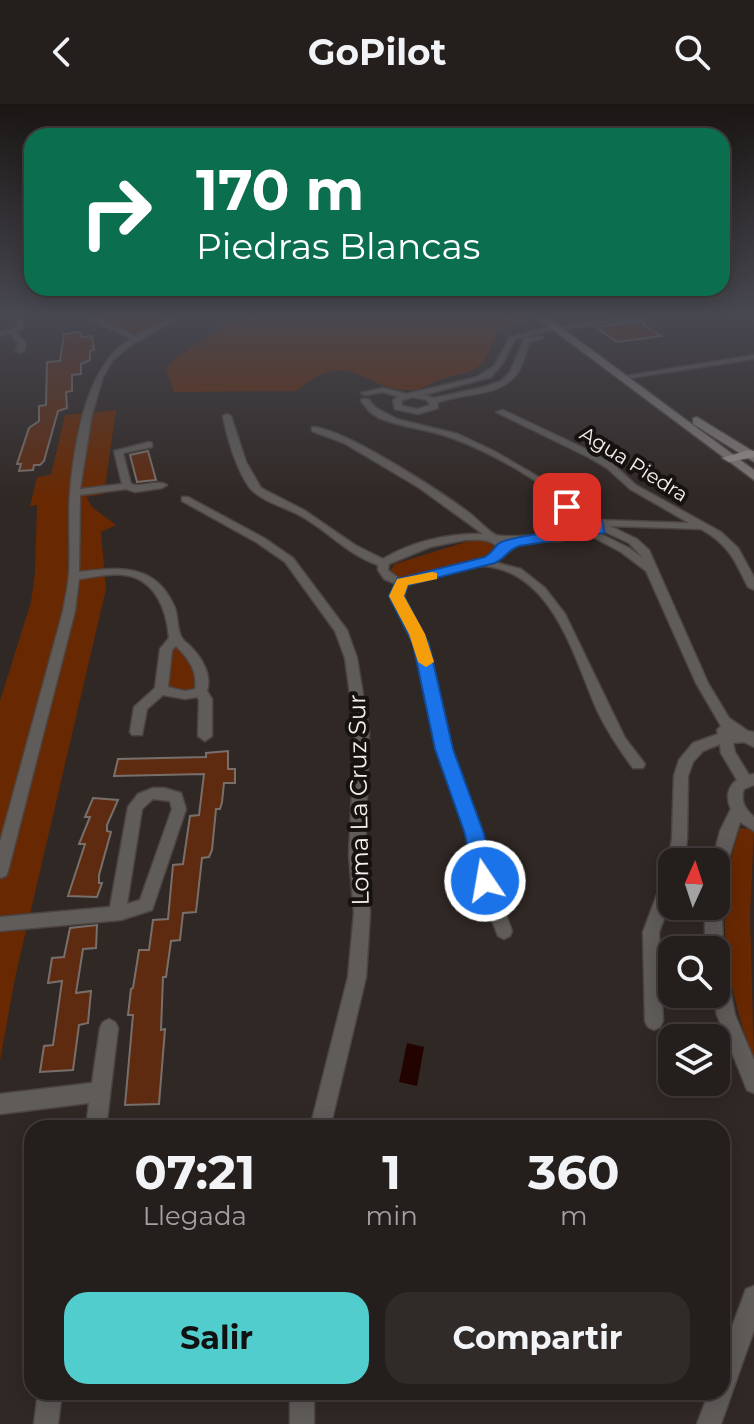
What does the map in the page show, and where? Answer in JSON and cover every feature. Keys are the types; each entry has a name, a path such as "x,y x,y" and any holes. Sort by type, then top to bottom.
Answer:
{"main road":[{"path":"620,376 754,476"},
{"path":"630,376 674,408 752,456"},
{"path":"729,458 752,456"}],"street":[{"path":"0,871 69,611 74,576 74,493 88,414 100,376"},
{"path":"434,401 432,409 418,412 401,409 396,404 441,384 482,379 487,376"},
{"path":"509,376 502,382 451,393 434,401 368,397 386,418 432,428 467,441 524,472 561,497 589,527 651,569 676,630 724,729 728,753 750,780 735,791 738,809 723,848"},
{"name":"Agua Piedra","path":"500,412 591,455 610,466 633,487 705,526 733,548 754,587"},
{"path":"227,416 251,482 258,490 315,520 359,555 384,563 470,535 498,544"},
{"path":"315,429 346,439 435,491 498,544 515,569 541,592 567,628 622,745 638,764"},
{"path":"127,486 118,451 149,445"},
{"path":"74,493 162,485"},
{"name":"Loma La Cruz Sur","path":"185,499 260,540 289,560 341,630 351,658 362,731 357,855 362,913 357,977 322,1120"},
{"path":"470,535 475,526 472,520"},
{"name":"Agua Piedra","path":"498,544 542,539 589,527 705,526"},
{"path":"483,562 498,544"},
{"path":"384,563 383,570 387,577 402,582 483,562 515,569"},
{"path":"74,576 128,573 156,587 172,610 175,639 166,649 161,690 141,707 137,732"},
{"path":"402,582 397,599 421,644 444,749 475,834 485,881 504,931"},
{"path":"161,690 185,695 200,692 204,685 186,646 175,639"},
{"path":"200,692 206,699 205,736"},
{"path":"724,729 752,738"},
{"path":"678,848 681,768 699,747 724,729"},
{"path":"0,924 140,910 146,905 179,809 176,797 154,792 141,798 135,807 117,912"},
{"path":"738,809 754,825"},
{"path":"654,1021 651,932 658,913"},
{"path":"725,1008 754,1083"},
{"path":"97,1120 109,1028"},
{"path":"0,1104 100,1092"},
{"path":"730,1366 753,1305"},
{"path":"46,1424 49,1400"},
{"path":"302,1400 302,1424"},
{"path":"709,1424 717,1400"}],"shaded area":[{"path":"168,376 320,376 297,391 174,392"},
{"path":"360,376 456,376 416,390 395,389"},
{"path":"116,410 104,494 86,497 93,508 116,525 101,532 106,589 15,978 0,1061 0,701 31,602 37,505 30,506 37,477 51,475 65,415"},
{"path":"475,539 495,543 496,553 489,558 409,580 394,576 391,569 395,564"},
{"path":"174,646 182,648 198,678 197,688 193,690 182,692 166,687 169,654"},
{"path":"740,828 754,830 750,915 754,1061 730,975 730,936 726,936 725,920 730,920 731,858"},
{"path":"407,1043 424,1047 417,1086 399,1082"}],"building":[{"path":"47,376 72,376 72,391 66,392 67,408 58,411 44,461 34,465 33,470 19,471 21,464 17,464 29,428 39,421 39,406 46,405"},
{"path":"148,451 156,480 137,482 130,455"},
{"path":"228,751 228,769 235,769 235,783 224,783 220,809 216,809 212,850 209,857 202,858 196,912 183,913 180,940 171,941 166,977 163,977 161,1030 165,1029 159,1104 125,1105 133,1015 128,1015 139,950 149,950 153,920 168,919 173,865 183,864 190,816 199,815 204,774 114,776 118,759 206,757 206,753"},
{"path":"93,798 118,800 107,825 107,831 111,832 99,875 99,883 102,883 97,897 68,896 85,844 79,844 90,817 85,817"},
{"path":"97,925 96,948 83,949 76,993 91,991 88,1023 79,1025 73,1070 40,1072 44,1046 53,1045 62,981 48,983 52,958 64,957 70,928"}],"slow traffic":[{"path":"426,662 417,634 397,596 402,582 432,576"}],"route":[{"path":"485,881 475,834 444,749 435,695 421,644 397,596 402,582 490,560 499,555 503,547 526,540 596,533 600,530 598,525 561,497 567,507"}]}
